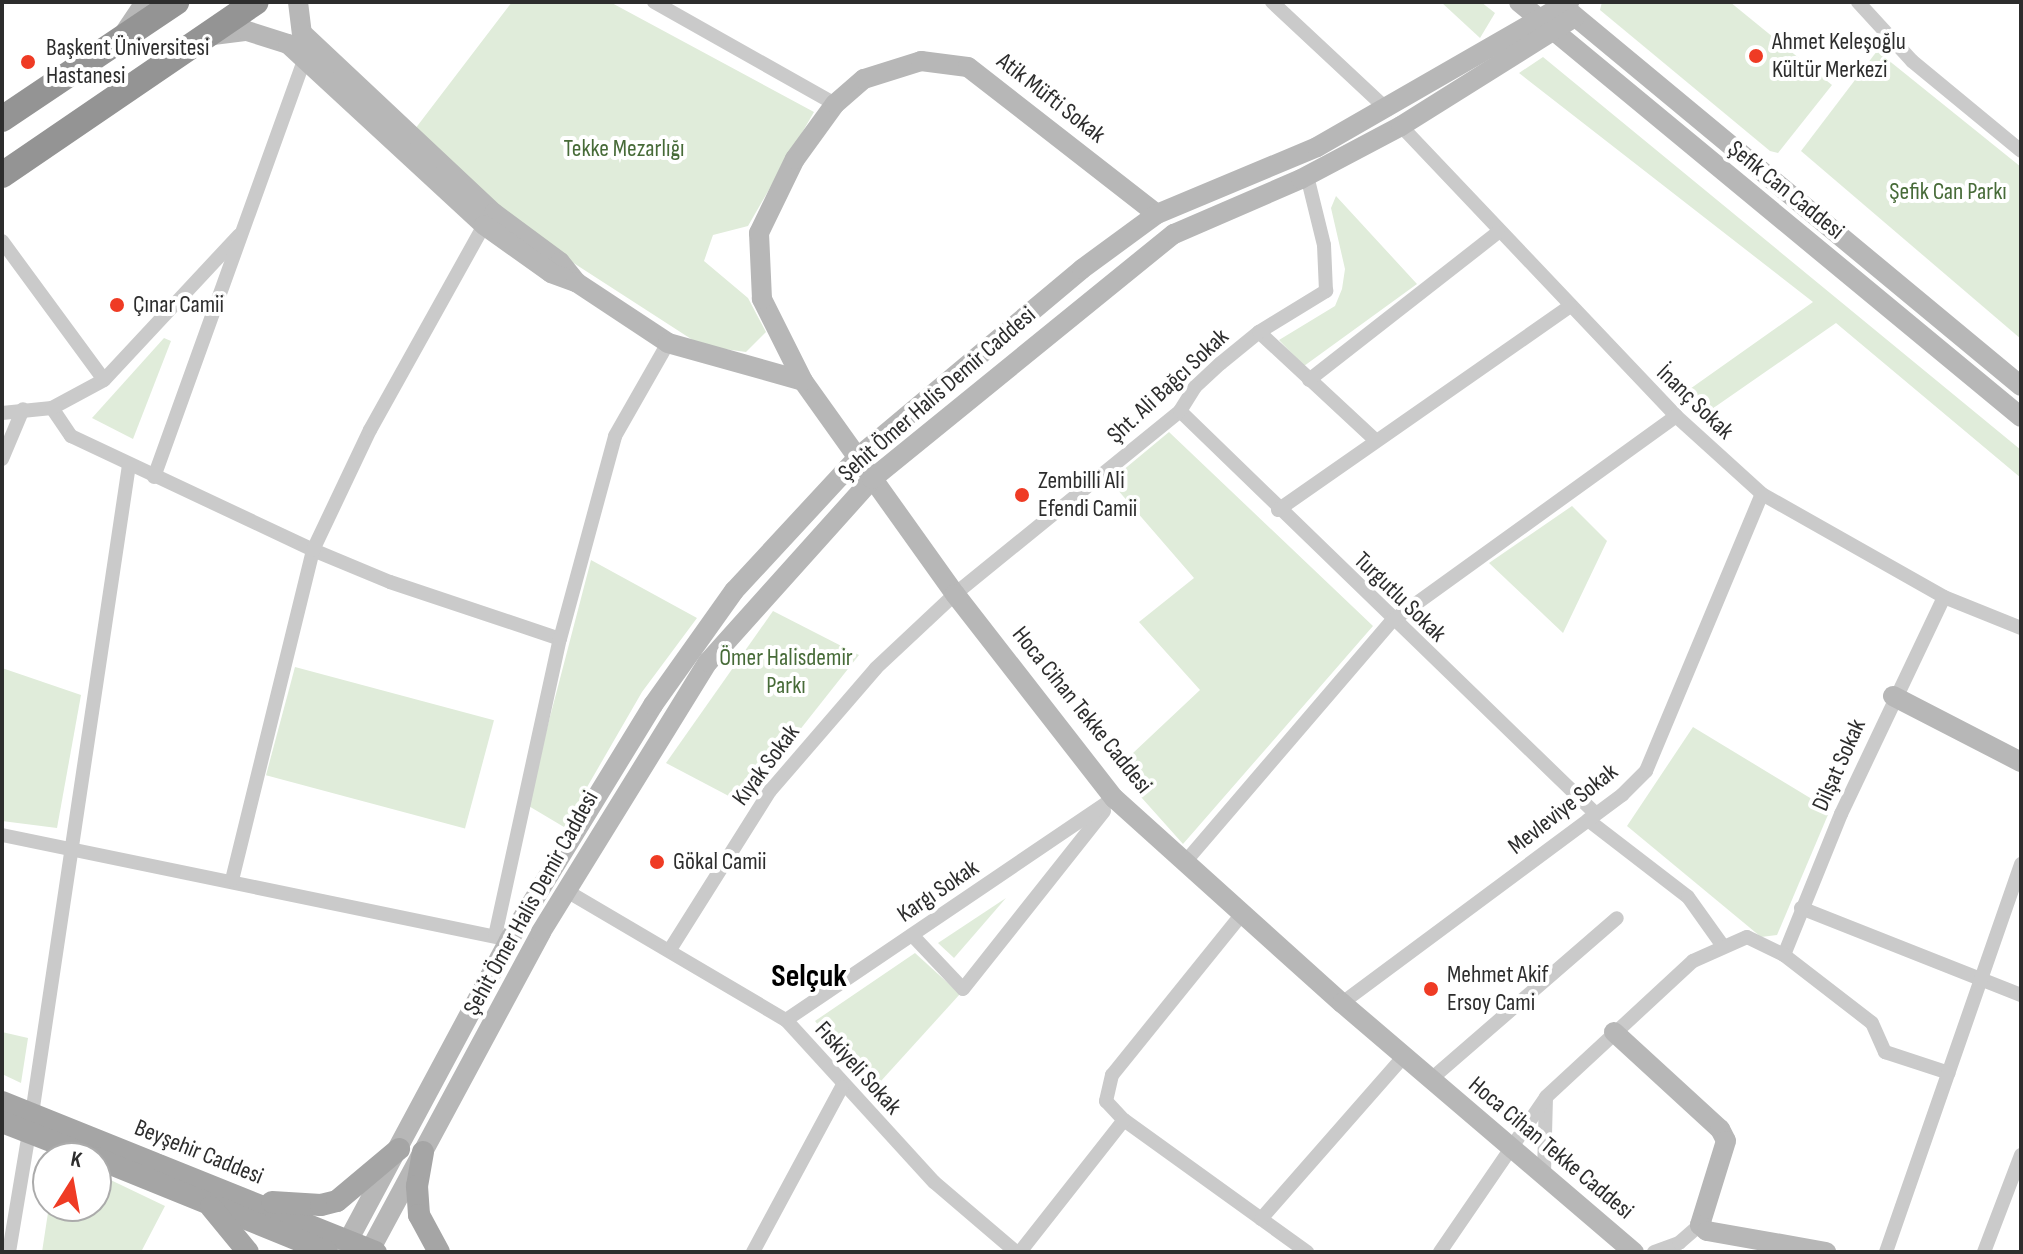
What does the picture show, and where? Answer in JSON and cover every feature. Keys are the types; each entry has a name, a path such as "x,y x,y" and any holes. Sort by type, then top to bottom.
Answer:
{"highway":[{"path":"2,119 176,2"},
{"path":"2,175 256,2"}],"main road":[{"path":"119,41 145,2"},
{"path":"298,2 302,33 494,213 560,262 576,282"},
{"name":"Şefik Can Caddesi","path":"1519,2 2021,417"},
{"name":"Şehit Ömer Halis Demir Caddesi","path":"372,1251 565,890 708,662 872,479 1174,234 1307,176 1394,118 1549,27 1566,7"},
{"name":"Şefik Can Caddesi","path":"1566,7 2021,386"},
{"path":"188,48 221,30 247,31 288,44 484,225 551,273 576,282 668,343 803,381"},
{"name":"Atik Müfti Sokak","path":"803,381 762,299 759,233 789,169 835,104 864,79 921,61 968,67 1157,214"},
{"name":"Şehit Ömer Halis Demir Caddesi","path":"345,1246 399,1149 502,938 699,635 858,457 1082,269 1157,214 1394,118"},
{"name":"Hoca Cihan Tekke Caddesi","path":"803,381 955,594 1114,798 1430,1080 1634,1252"},
{"path":"1893,696 2021,762"},
{"path":"1614,1032 1720,1129 1726,1141 1700,1225 1707,1231 1826,1252"},
{"name":"Beyşehir Caddesi","path":"2,1102 30,1124 65,1142"},
{"name":"Beyşehir Caddesi","path":"2,1122 30,1124 256,1203 345,1246 372,1251"},
{"path":"256,1203 337,1201 399,1149"},
{"path":"423,1152 417,1186 419,1215 439,1252"},
{"name":"Beyşehir Caddesi","path":"112,1164 202,1198 327,1252"},
{"path":"202,1198 241,1238 248,1252"}],"street":[{"path":"654,2 835,104"},
{"name":"İnanç Sokak","path":"1272,2 1394,118 1497,233 1676,416 1762,494 1944,597 2021,628"},
{"path":"1858,2 1912,61 2021,151"},
{"path":"154,477 305,58"},
{"name":"Şht. Ali Bağcı Sokak","path":"955,594 1180,411 1195,387 1259,332 1326,291 1324,245 1307,176"},
{"path":"232,880 313,550 370,430 484,225"},
{"path":"2,413 52,408 104,380 245,229"},
{"path":"1309,380 1497,233"},
{"path":"2,241 104,380"},
{"path":"1278,510 1374,439 1570,306"},
{"path":"1259,332 1374,439"},
{"path":"2,835 502,938 560,639 615,436 668,343"},
{"path":"52,408 71,436 313,550 390,582 560,639"},
{"path":"2,459 23,409"},
{"name":"Turgutlu Sokak","path":"1180,411 1591,816 1688,897 1723,946"},
{"path":"1186,861 1392,621 1676,416"},
{"path":"9,1252 129,465"},
{"name":"Mevleviye Sokak","path":"1342,1003 1591,816 1646,771 1762,494"},
{"name":"Kıyak Sokak","path":"671,948 770,791 876,668 955,594"},
{"name":"Dilşat Sokak","path":"1784,955 1801,908 1893,696 1944,597"},
{"path":"912,935 963,989 1114,798"},
{"name":"Kargı Sokak","path":"786,1020 1114,798"},
{"path":"1886,1252 2021,864"},
{"name":"Fıskiyeli Sokak","path":"565,890 671,948 786,1020 842,1087 934,1182 1018,1252"},
{"path":"1801,908 2021,995"},
{"path":"1242,914 1112,1075 1106,1101 1124,1120 1307,1252"},
{"path":"1430,1080 1617,918"},
{"path":"1440,1252 1546,1097 1693,961 1747,937 1784,955 1872,1023 1885,1052 1949,1073"},
{"path":"1261,1219 1404,1056"},
{"path":"753,1252 842,1087"},
{"path":"1544,1173 1546,1097"},
{"path":"1018,1252 1124,1120"},
{"path":"1984,1252 2021,1155"},
{"path":"1654,1252 1679,1243 1700,1225"}],"green space":[{"name":"Tekke Mezarlığı","path":"512,2 610,2 814,112 748,226 713,235 704,261 748,298 766,332 746,352 702,346 524,231 415,129"},
{"path":"1441,2 1481,2 1495,13 1480,38"},
{"path":"1602,2 1730,2 1832,85 1778,153 1770,151 1600,10"},
{"name":"Şefik Can Parkı","path":"1877,51 2021,167 2021,339 1801,151"},
{"path":"1543,57 2021,450 2021,478 1836,323 1699,418 1680,396 1813,302 1519,73"},
{"path":"1336,196 1417,284 1304,366 1279,340 1335,306 1342,289 1345,269 1331,208"},
{"path":"164,338 171,341 133,439 92,418"},
{"path":"1169,432 1373,626 1183,844 1116,769 1200,690 1139,622 1194,578 1110,481"},
{"path":"1572,506 1607,541 1563,633 1489,563"},
{"path":"591,560 697,618 642,692 564,827 527,805"},
{"name":"Ömer Halisdemir Parkı","path":"773,611 859,655 742,803 666,763"},
{"path":"295,667 494,720 465,829 266,775"},
{"path":"2,668 81,695 57,828 2,821"},
{"path":"1693,727 1830,810 1777,935 1761,937 1627,826"},
{"path":"1006,898 954,958 938,943"},
{"path":"915,953 960,994 871,1092 815,1021"},
{"path":"2,1032 28,1038 21,1083 2,1074"},
{"path":"112,1181 165,1206 141,1252 42,1252 47,1222 112,1222"}],"place":[{"name":"Ahmet Keleşoğlu Kültür Merkezi","path":"1756,56"},
{"name":"Başkent Üniversitesi Hastanesi","path":"28,62"},
{"name":"Çınar Camii","path":"117,305"},
{"name":"Zembilli Ali Efendi Camii","path":"1022,495"},
{"name":"Gökal Camii","path":"657,862"},
{"name":"Mehmet Akif Ersoy Cami","path":"1431,989"}],"district":[{"name":"Selçuk","path":"809,977"}]}
